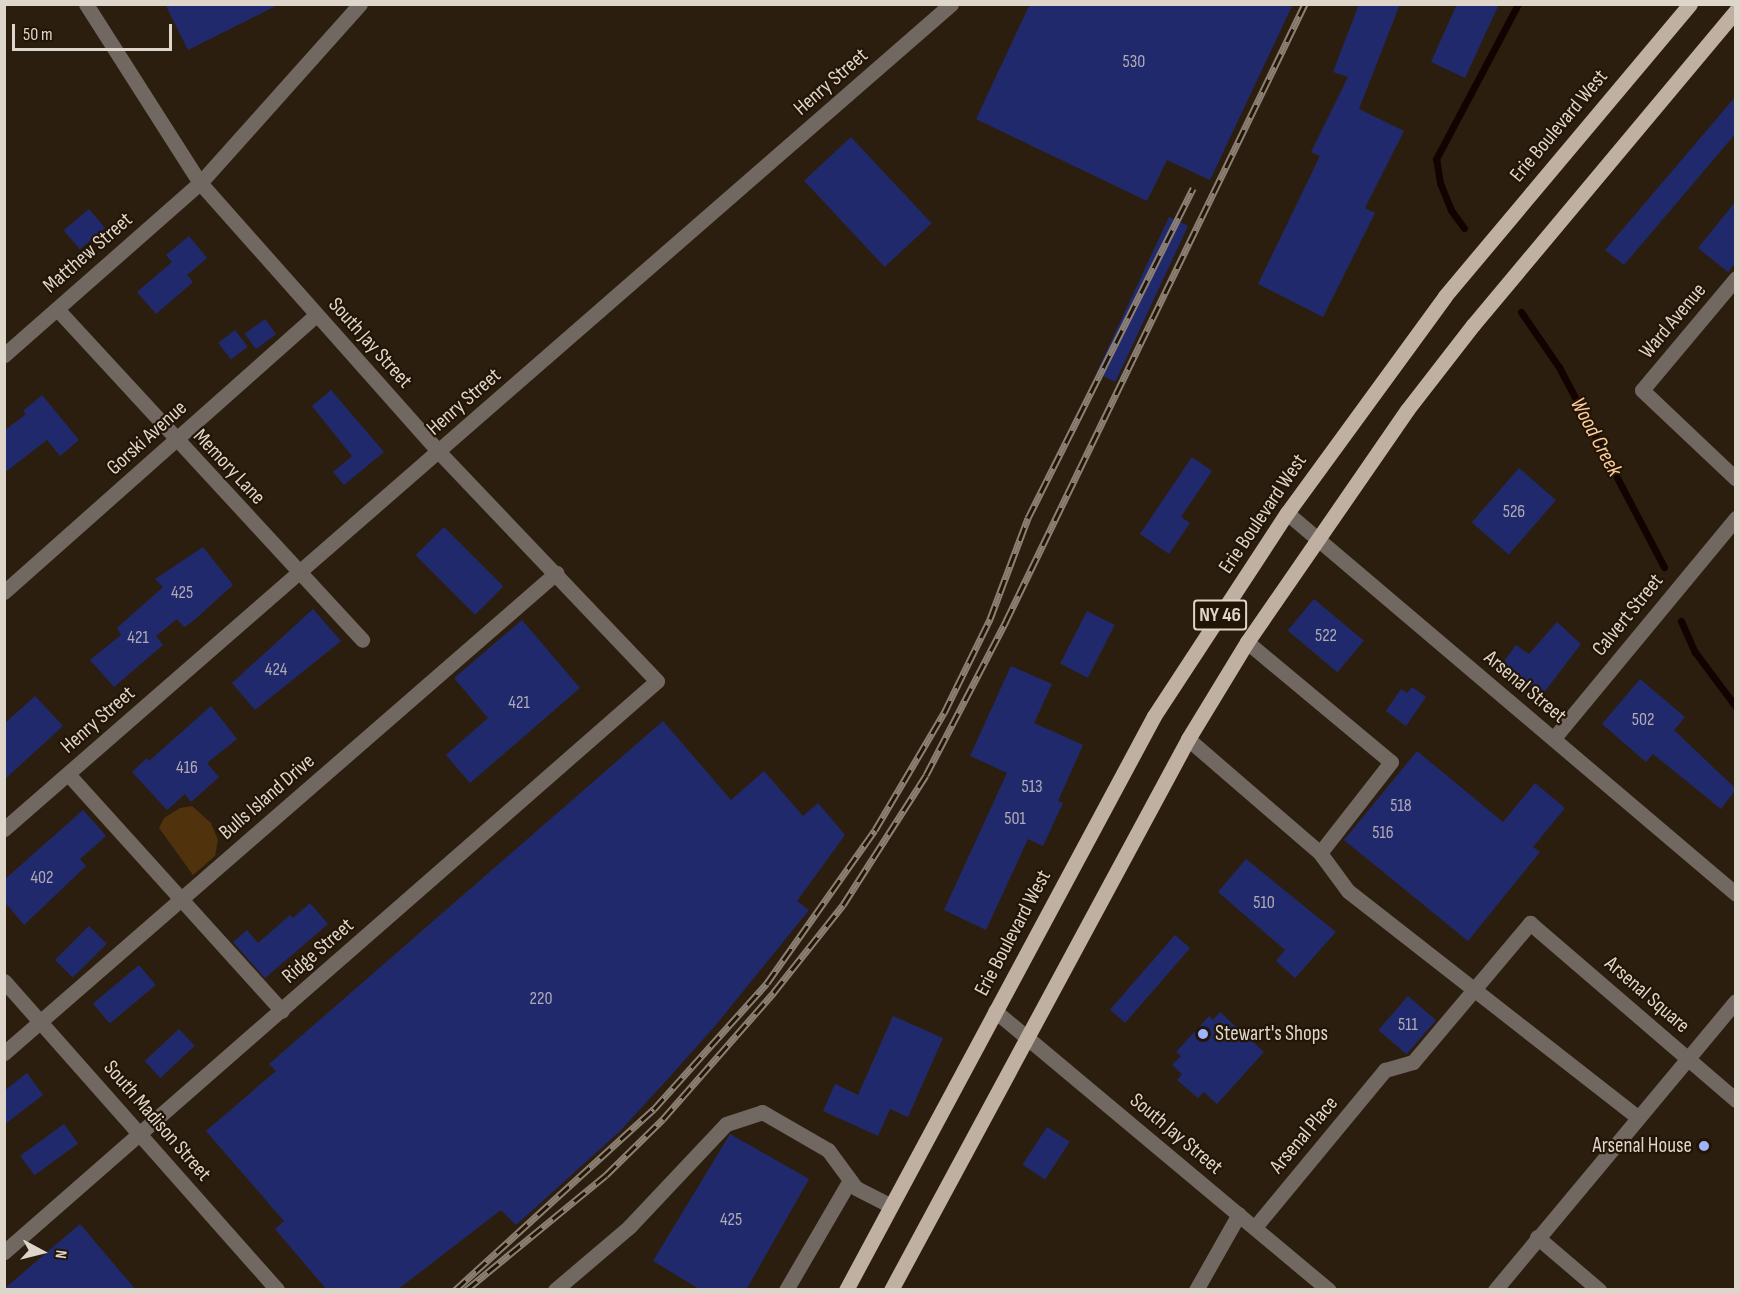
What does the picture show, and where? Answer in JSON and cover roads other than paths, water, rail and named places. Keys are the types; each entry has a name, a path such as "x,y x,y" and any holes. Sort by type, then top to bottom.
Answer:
{"main road":[{"name":"Erie Boulevard West","path":"846,1290 1154,717 1287,513 1445,296 1690,4"},
{"name":"NY 46","path":"891,1290 1188,739 1247,642 1317,539 1473,325 1736,11"}],"street":[{"name":"South Jay Street","path":"86,4 200,183 439,452 657,681"},
{"name":"Matthew Street","path":"4,355 200,183 360,4"},
{"name":"Henry Street","path":"4,829 951,4"},
{"name":"Ward Avenue","path":"1736,278 1642,390 1736,479"},
{"name":"Memory Lane","path":"57,309 176,441 362,640"},
{"name":"Gorski Avenue","path":"4,592 316,315"},
{"name":"Arsenal Street","path":"1287,513 1736,894"},
{"name":"Calvert Street","path":"1554,738 1736,518"},
{"name":"Bulls Island Drive","path":"4,1053 556,573"},
{"path":"1247,642 1391,762 1320,853"},
{"name":"Ridge Street","path":"4,1252 657,681"},
{"path":"1188,739 1320,853 1348,891 1637,1117"},
{"path":"68,774 183,898 282,1011"},
{"name":"Arsenal Square","path":"1472,989 1530,923 1736,1100"},
{"name":"South Madison Street","path":"4,981 141,1133 277,1290"},
{"name":"Arsenal Place","path":"1255,1227 1385,1070 1413,1062 1472,989"},
{"path":"1495,1290 1736,1001"},
{"name":"South Jay Street","path":"995,1011 1329,1290"},
{"path":"562,1288 629,1227 726,1124 762,1112 828,1150 856,1188 891,1206"},
{"path":"786,1290 850,1180"},
{"path":"1196,1290 1239,1214"},
{"path":"1537,1237 1599,1290"}],"waterway":[{"path":"1464,228 1451,210 1440,183 1436,159 1518,4"},
{"name":"Wood Creek","path":"1521,312 1559,367 1664,567"},
{"name":"Wood Creek","path":"1681,621 1695,652 1736,707"}],"railway":[{"path":"466,1290 606,1175 663,1119 774,992 843,905 926,775 1006,621 1305,4"},
{"path":"455,1290 654,1109 767,983 875,830 944,713 990,619 1028,518 1193,188"}],"place":[{"name":"Stewart's Shops","path":"1203,1034"},
{"name":"Arsenal House","path":"1704,1146"}]}
